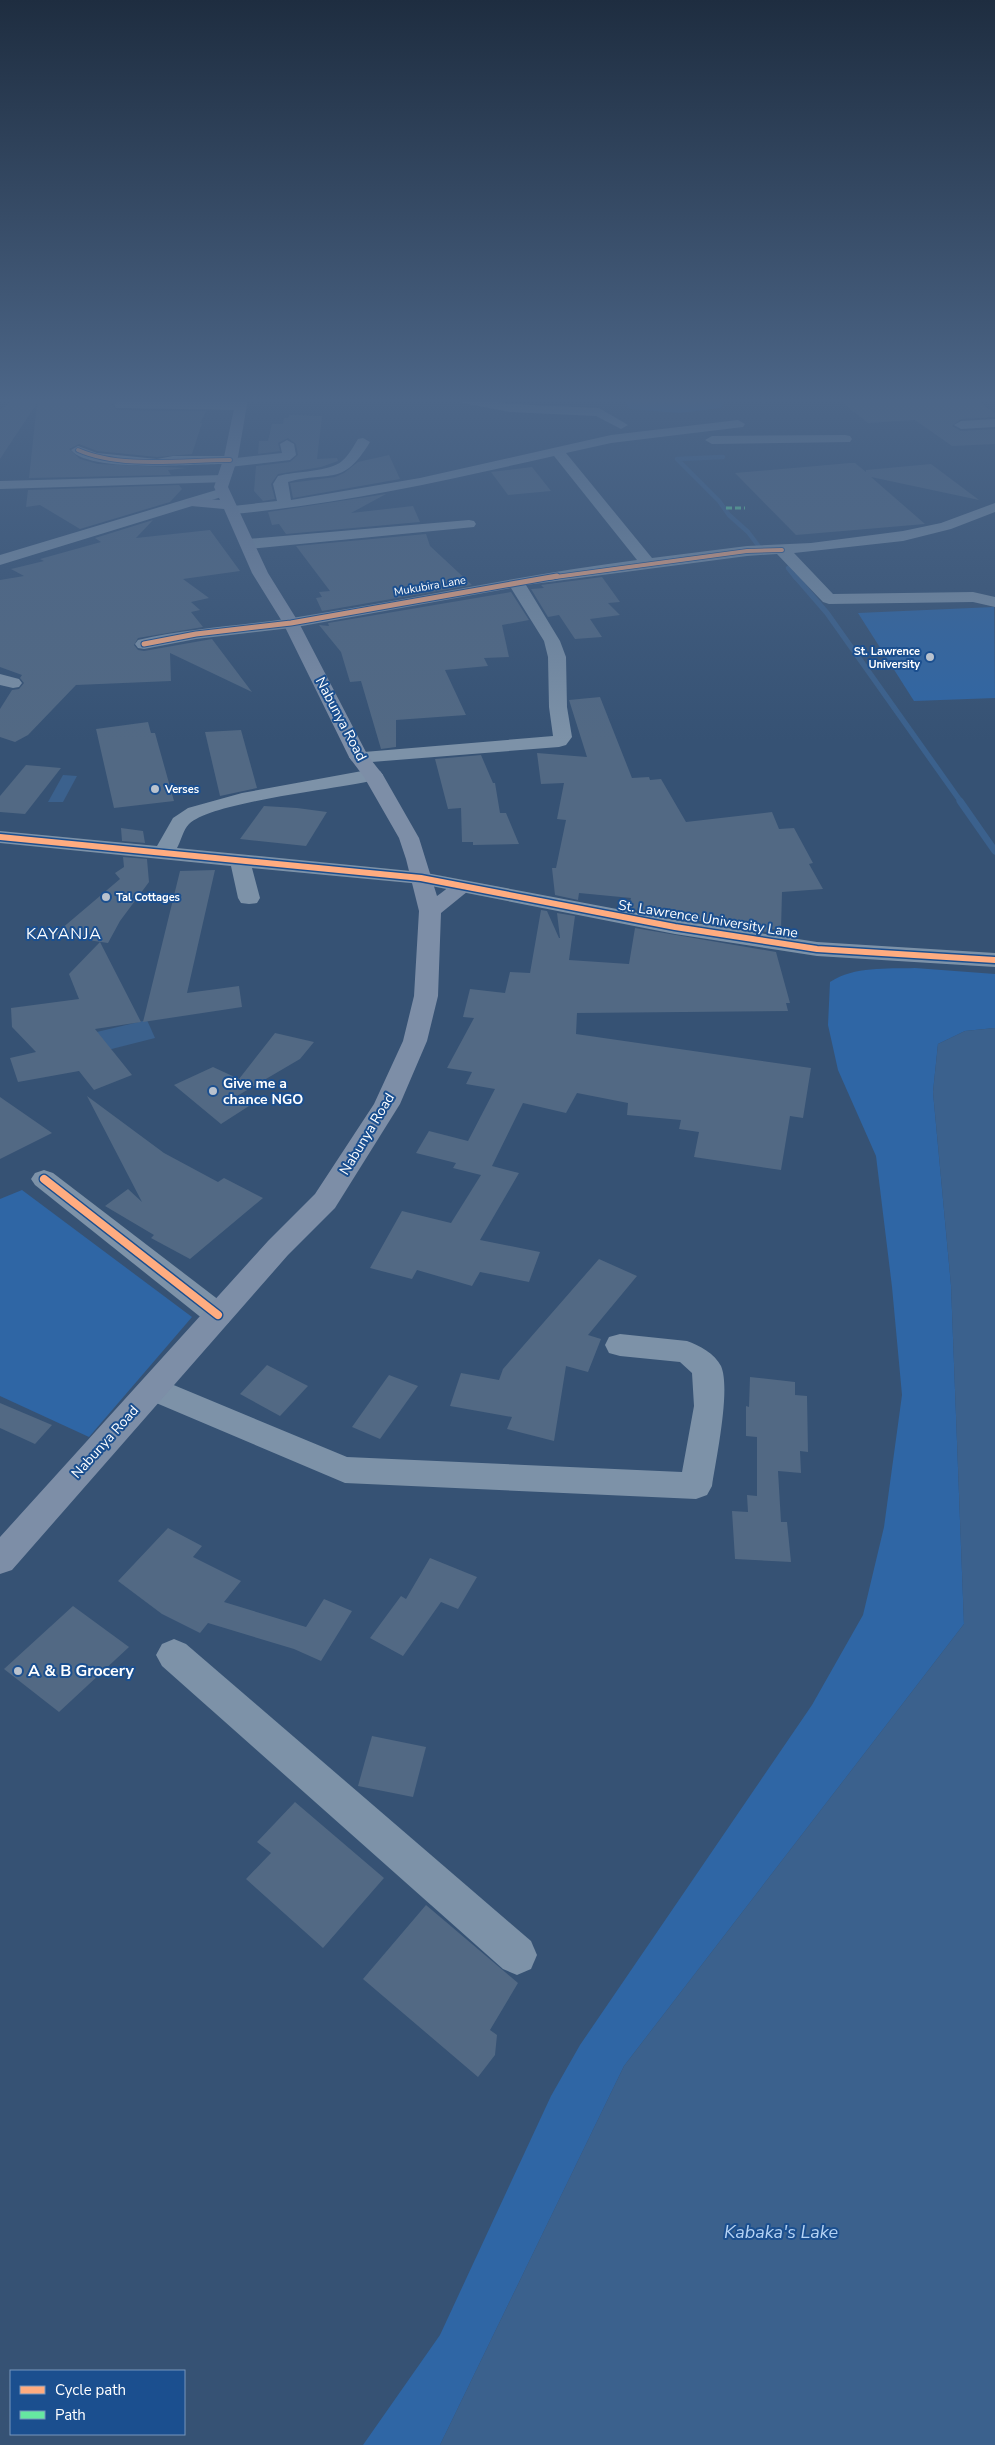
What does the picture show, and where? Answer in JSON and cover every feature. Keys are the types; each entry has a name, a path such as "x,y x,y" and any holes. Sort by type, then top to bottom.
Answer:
{"main road":[{"name":"Nabunya Road","path":"0,1560 278,1248 325,1201 388,1104 415,1042 426,996 430,911 409,838 366,766 291,623 260,573 234,513"},
{"path":"430,911 462,887"}],"street":[{"path":"0,560 152,513"},
{"path":"607,513 648,564"},
{"name":"Mukubira Lane","path":"144,644 196,634 291,623 516,582 748,551 782,550 903,536 946,526 981,513"},
{"path":"248,544 469,524"},
{"path":"782,550 829,598 973,597 995,602"},
{"path":"165,852 183,819 206,809 269,794 366,766 559,742 563,737 558,707 557,657 552,642 516,582"},
{"path":"183,819 206,822"},
{"name":"St. Lawrence University Lane","path":"0,837 421,878 675,927 817,949 995,960"},
{"path":"240,860 249,898"},
{"path":"44,1179 218,1315"},
{"path":"153,1389 345,1470 696,1486 709,1406 706,1368 687,1352 620,1345"},
{"path":"174,1655 517,1955"}],"shaded area":[{"path":"994,607 995,698 914,701 858,613"},
{"path":"915,968 995,974 995,1028 965,1031 938,1044 933,1092 951,1285 964,1624 624,2066 440,2445 363,2445 440,2335 551,2096 580,2045 812,1705 863,1615 884,1527 902,1395 892,1287 876,1156 838,1070 828,1025 830,982 850,973 860,971"},
{"path":"22,1190 192,1317 89,1437 0,1396 0,1199"}],"water":[{"path":"63,775 77,776 63,802 48,802"},
{"path":"147,1020 155,1038 88,1055 80,1036"},
{"name":"Kabaka's Lake","path":"995,1028 995,2445 440,2445 624,2066 964,1624 951,1285 933,1092 938,1044 965,1031"}],"building":[{"path":"54,513 133,513 80,529"},
{"path":"268,513 416,513 420,522 286,534 279,524 272,525"},
{"path":"774,513 912,513 925,524 796,535"},
{"path":"153,520 136,538 210,530 240,571 183,579 209,598 191,602 200,610 191,612 203,627 138,638 134,645 138,650 144,651 212,639 252,692 170,653 171,681 76,685 28,735 15,742 0,737 0,709 12,690 19,689 24,683 20,678 22,675 0,667 0,580 24,576 11,569 44,561 40,559 101,542 95,538"},
{"path":"426,534 430,546 472,585 322,611 316,598 322,597 319,592 330,591 296,546"},
{"path":"602,577 620,602 608,603 620,615 590,619 602,637 575,639 559,615 548,617 531,589 544,588 541,585"},
{"path":"511,592 529,620 502,625 509,657 484,658 488,666 445,670 466,715 396,720 396,747 381,749 361,681 350,682 341,652 319,625 329,626 328,623"},
{"path":"600,697 632,778 649,777 650,780 661,779 686,822 772,812 779,829 794,828 813,863 809,864 823,889 782,892 781,930 771,929 772,933 628,909 631,898 579,893 578,900 555,895 552,868 556,868 566,820 557,819 564,783 541,784 537,753 587,757 569,700"},
{"path":"148,722 151,733 155,733 174,801 114,808 96,729"},
{"path":"241,730 257,788 220,796 205,732"},
{"path":"481,755 493,783 495,783 500,813 506,813 519,844 473,845 473,842 462,842 461,808 448,809 435,759"},
{"path":"26,765 61,768 25,814 0,812 0,796"},
{"path":"264,806 327,812 306,846 240,839"},
{"path":"121,828 143,831 145,843 122,841"},
{"path":"123,857 147,859 149,882 120,921 108,943 54,935 120,879 115,873 124,867"},
{"path":"215,870 187,993 239,986 242,1007 143,1022 180,871"},
{"path":"541,910 547,911 559,938 557,913 575,916 569,960 629,964 635,928 776,952 790,1003 786,1003 788,1011 577,1013 576,1034 811,1068 803,1118 790,1116 781,1170 694,1157 699,1132 679,1129 681,1120 627,1115 628,1103 577,1093 566,1113 523,1103 492,1166 519,1173 480,1240 540,1252 529,1282 480,1272 472,1286 417,1270 412,1279 370,1268 402,1211 451,1223 481,1175 453,1168 456,1163 416,1153 429,1131 468,1141 495,1089 466,1084 472,1072 447,1068 474,1018 463,1017 470,989 505,993 510,972 530,973"},
{"path":"100,942 141,1022 95,1029 132,1075 94,1090 79,1071 18,1082 10,1058 36,1052 12,1027 11,1008 79,999 69,974"},
{"path":"275,1033 314,1042 300,1059 237,1096 249,1106 221,1124 174,1085 213,1067 239,1079"},
{"path":"87,1096 164,1153 218,1182 224,1178 263,1198 190,1259 151,1238 154,1235 105,1206 128,1189 142,1202"},
{"path":"0,1097 52,1133 0,1159"},
{"path":"599,1259 637,1276 588,1335 601,1339 588,1372 566,1366 554,1441 507,1429 512,1417 450,1406 461,1373 499,1380 503,1369"},
{"path":"267,1365 308,1386 280,1416 240,1394"},
{"path":"389,1375 418,1386 380,1439 352,1427"},
{"path":"750,1377 795,1382 795,1395 807,1396 808,1452 800,1451 801,1473 778,1471 781,1522 787,1522 791,1562 735,1559 732,1511 748,1512 747,1495 757,1496 757,1437 746,1436 746,1406 749,1407"},
{"path":"0,1403 52,1425 35,1444 0,1428"},
{"path":"168,1528 202,1546 193,1557 241,1581 224,1602 306,1627 324,1599 352,1611 321,1661 294,1649 208,1623 200,1633 162,1614 118,1581"},
{"path":"430,1558 477,1577 458,1609 441,1602 403,1656 370,1638 401,1596 406,1599"},
{"path":"73,1606 129,1647 59,1712 4,1669"},
{"path":"372,1736 426,1747 413,1797 358,1786"},
{"path":"295,1802 384,1878 323,1948 246,1879 271,1853 257,1842"},
{"path":"426,1905 518,1983 490,2030 497,2035 495,2055 478,2077 363,1979"}],"waterway":[{"path":"728,513 748,532 760,548"},
{"path":"788,568 796,578"},
{"path":"795,576 827,613 961,802"},
{"path":"960,801 995,851"}],"cycle path":[{"path":"144,644 196,634 291,623 516,582 747,551 782,550"},
{"path":"0,837 421,878 675,927 817,949 995,960"},
{"path":"44,1179 218,1315"}],"place":[{"name":"St. Lawrence University","path":"930,657"},
{"name":"Verses","path":"155,789"},
{"name":"Tal Cottages","path":"106,897"},
{"name":"Give me a chance NGO","path":"213,1091"},
{"name":"A & B Grocery","path":"18,1671"}],"district":[{"name":"KAYANJA","path":"64,934"}]}
